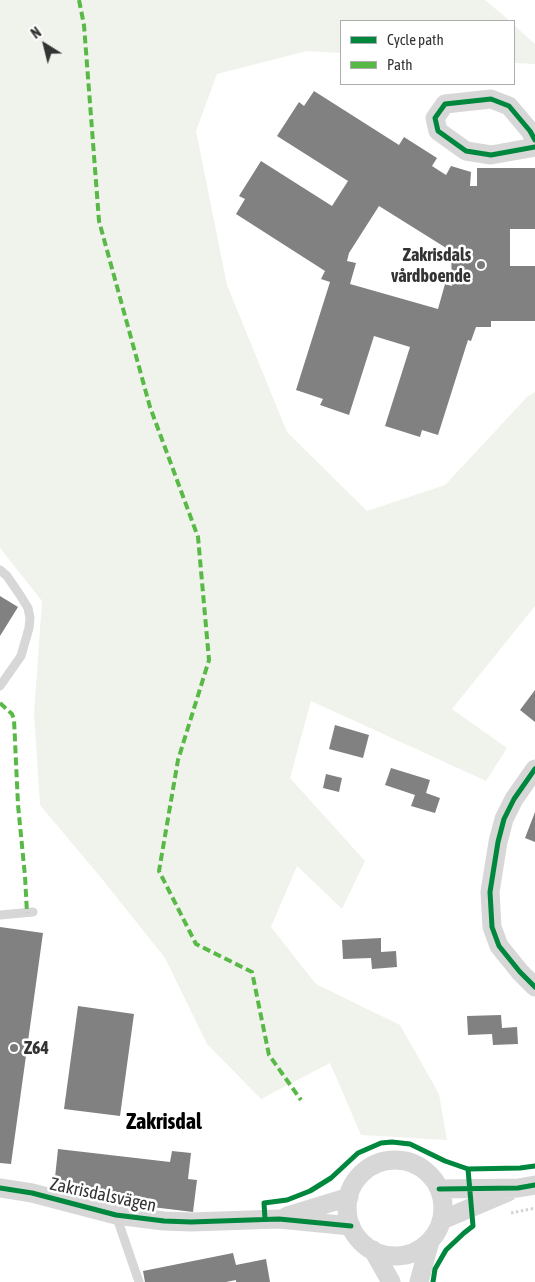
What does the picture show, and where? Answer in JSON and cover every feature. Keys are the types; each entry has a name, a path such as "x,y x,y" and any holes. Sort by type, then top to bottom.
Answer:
{"street":[{"path":"535,140 509,106 491,99 444,104 435,118 438,131 466,151 492,155 535,147"},
{"path":"535,768 514,799 504,820 498,842 490,892 492,927 499,946 535,987"},
{"path":"398,1160 411,1162 423,1168 433,1178 439,1189 443,1209 442,1220 430,1240 418,1250 403,1255 388,1255 373,1250 360,1240 351,1226 348,1217 348,1207 353,1185 361,1174 372,1166 384,1161 398,1160"},
{"path":"439,1189 527,1187"},
{"path":"442,1220 527,1187"},
{"name":"Zakrisdalsvägen","path":"0,1188 116,1215 164,1221 279,1219 351,1226"},
{"path":"279,1219 349,1198"},
{"path":"419,1282 430,1240"},
{"path":"373,1250 391,1282"}],"lane":[{"path":"0,570 7,576 20,595 28,608 30,618 21,656 0,686"},
{"path":"0,915 33,912"},
{"path":"116,1215 140,1282"}],"shaded area":[{"path":"0,0 485,0 509,20 340,20 340,53 307,51 217,74 196,131 227,285 287,432 367,511 445,485 527,397 535,392 535,606 452,709 507,748 486,781 311,701 290,778 365,861 342,909 297,866 271,927 316,984 400,1025 439,1094 447,1140 361,1135 330,1063 261,1099 207,1044 165,958 40,805 34,714 42,601 0,548"},
{"path":"515,26 535,44 535,64 515,63"}],"building":[{"name":"Zakrisdals vårdboende","path":"314,91 399,145 404,137 437,158 432,166 446,175 451,166 471,172 470,186 477,186 477,168 535,168 535,229 510,229 510,266 535,266 535,321 491,321 491,327 476,327 471,341 468,340 438,435 422,430 420,437 385,426 410,347 374,336 349,415 320,405 323,399 296,390 330,282 321,279 325,271 236,214 245,199 239,196 261,161 332,206 348,181 277,136 299,102 304,106","holes":["379,206 451,251 452,286 445,284 438,309 350,284 356,263 347,261 349,253"]},
{"path":"0,596 18,607 0,636"},
{"path":"535,690 535,722 520,710"},
{"path":"335,725 369,735 363,758 329,749"},
{"path":"391,768 430,780 426,793 440,798 435,813 411,806 415,795 385,785"},
{"path":"326,774 342,778 339,792 323,788"},
{"path":"535,812 535,842 525,838"},
{"name":"Z64","path":"0,927 43,933 11,1164 0,1163"},
{"path":"381,938 381,952 396,951 397,967 372,969 371,958 343,959 342,940"},
{"path":"78,1006 134,1014 120,1116 64,1109"},
{"path":"501,1015 502,1028 517,1027 518,1044 493,1045 492,1034 468,1035 467,1016"},
{"path":"58,1149 170,1162 172,1151 191,1153 188,1179 197,1180 193,1212 152,1207 153,1199 54,1187"},
{"path":"233,1253 236,1265 266,1259 270,1282 236,1282 236,1280 226,1282 145,1282 143,1271"}],"marked path":[{"path":"79,0 84,25 99,221 150,407 198,537 209,660 178,760 159,871 196,944 252,972 269,1055 301,1100"},
{"path":"0,703 12,714 14,719 18,805 27,913"}],"cycle path":[{"path":"535,140 509,106 491,99 445,104 435,118 438,131 466,151 491,155 535,147"},
{"path":"535,769 514,799 504,819 498,842 490,892 492,927 499,946 535,987"},
{"path":"265,1219 264,1203 287,1200 310,1191 331,1178 358,1153 381,1143 410,1144 445,1161 468,1169 535,1166"},
{"path":"433,1282 435,1269 446,1250 473,1226 468,1169"},
{"path":"439,1189 518,1188 535,1185"},
{"path":"0,1188 32,1193 116,1215 164,1221 279,1219 351,1226"}],"place":[{"name":"Zakrisdals vårdboende","path":"481,265"},
{"name":"Z64","path":"14,1048"}],"district":[{"name":"Zakrisdal","path":"164,1122"}]}
